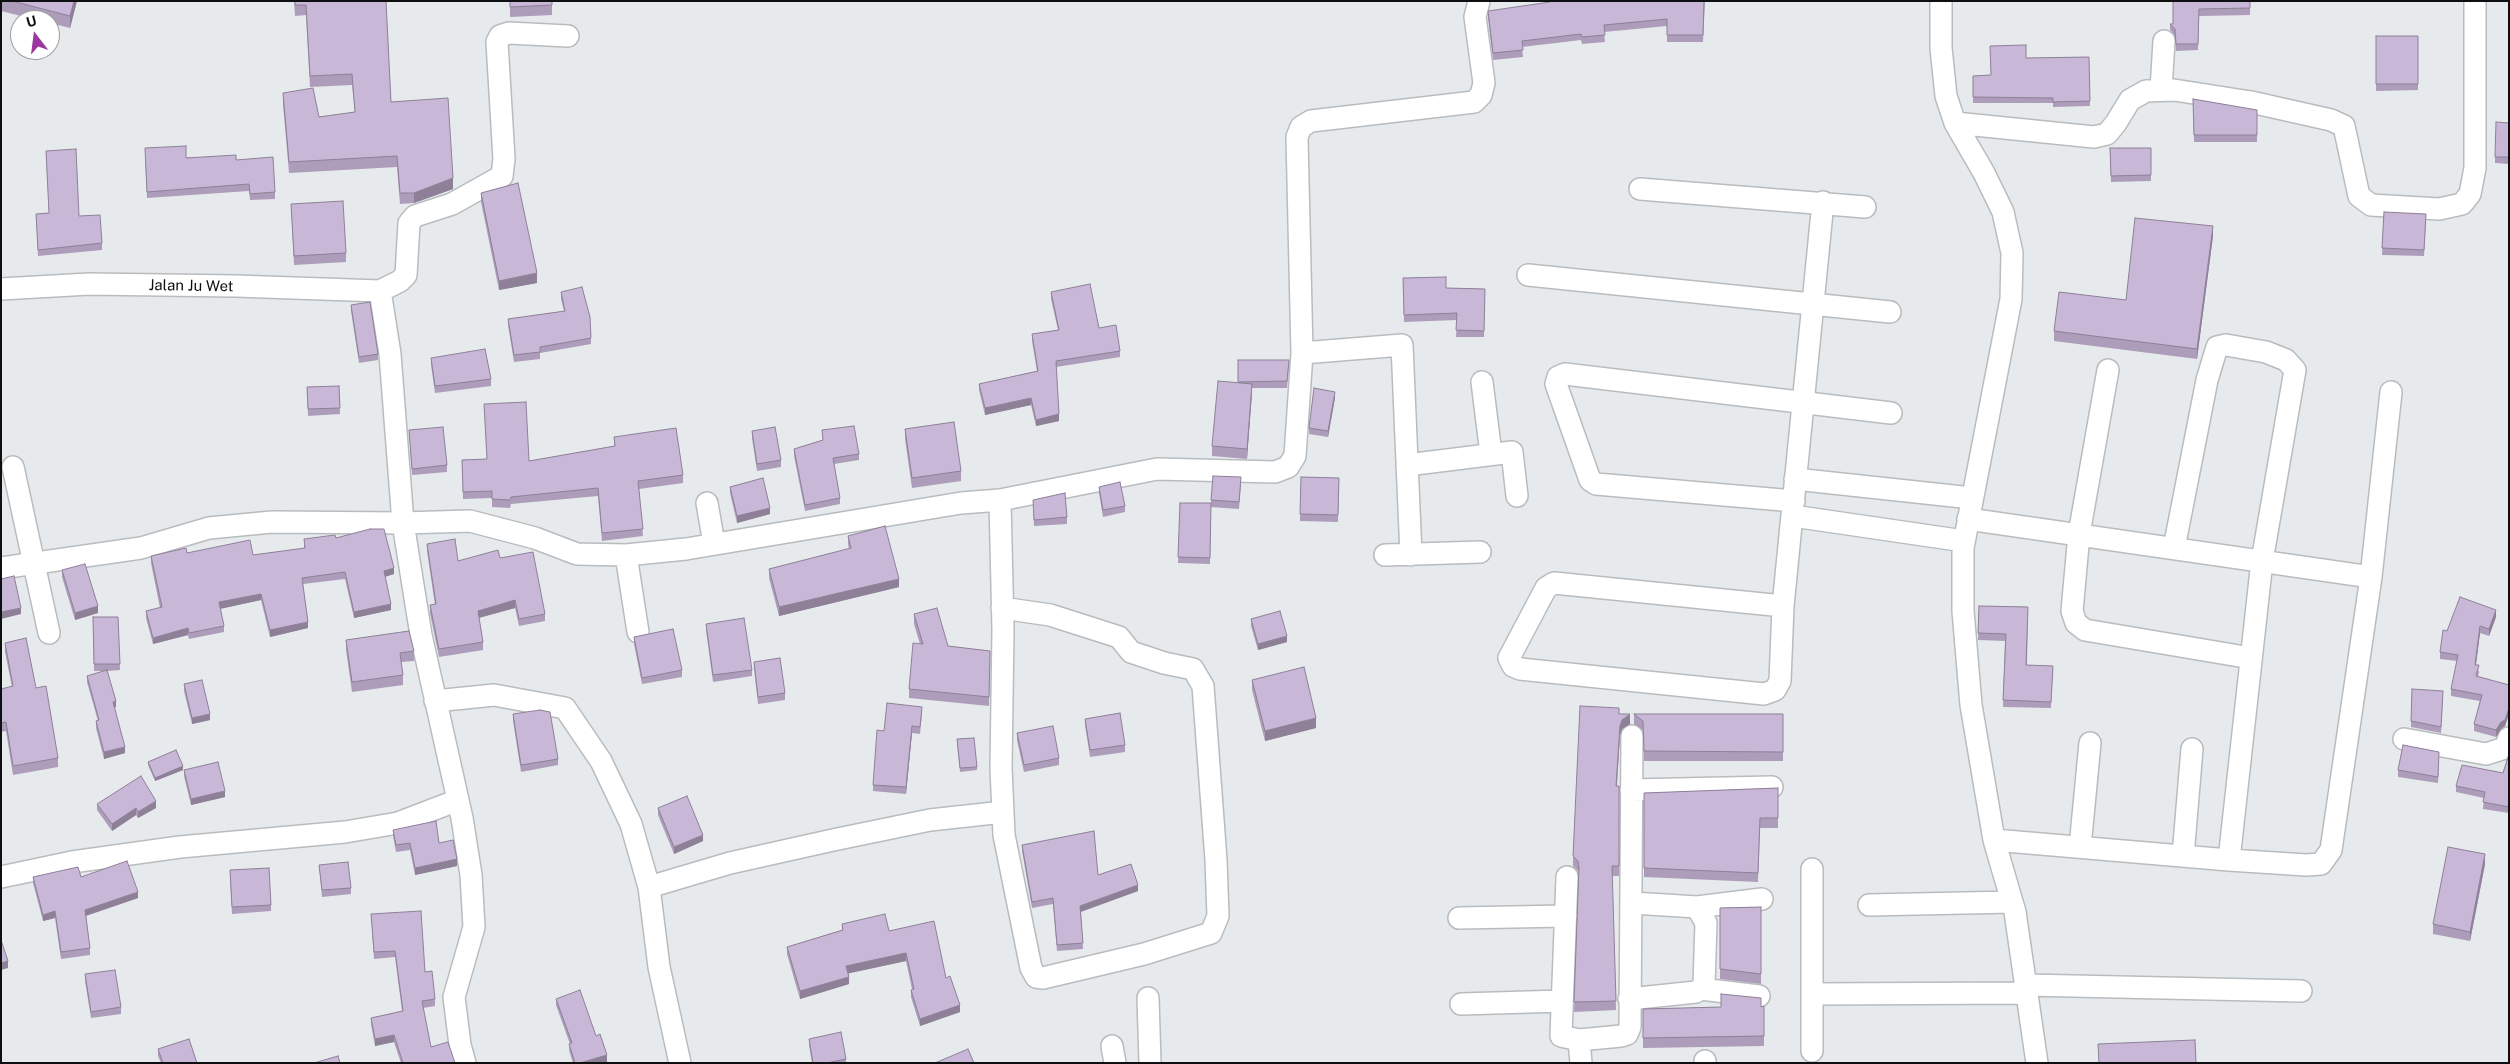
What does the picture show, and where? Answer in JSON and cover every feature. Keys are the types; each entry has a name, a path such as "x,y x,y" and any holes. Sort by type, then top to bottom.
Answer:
{"street":[{"path":"1,568 141,548 209,528 272,522 403,523 470,521 536,538 577,554 626,555 714,544 961,503 1000,500 1157,469 1275,472 1288,467 1295,456 1302,353 1297,137 1301,127 1310,121 1474,102 1482,95 1484,83 1475,17 1479,1"},
{"path":"1941,1 1940,48 1946,96 1955,123 1984,172 2004,212 2012,253 2011,299 1964,541 1962,611 1971,704 1994,840 2012,902 2028,989 2037,1063"},
{"path":"1955,123 2094,137 2107,134 2130,100 2146,91 2174,90 2251,102 2331,120 2344,126 2359,196 2371,205 2438,209 2462,204 2470,194 2475,168 2475,1"},
{"path":"465,1063 460,1045 454,997 474,927 471,875 458,800 421,635 403,523 390,354 380,291 400,281 406,275 410,223 414,216 452,204 502,176 504,159 496,42 500,36 509,33 568,36"},
{"path":"2161,90 2164,41"},
{"path":"1640,189 1823,202 1865,207"},
{"path":"1783,606 1554,583 1546,588 1509,658 1513,666 1520,669 1764,694 1776,690 1780,681 1783,606 1823,202"},
{"path":"1528,275 1890,312"},
{"name":"Jalan Ju Wet","path":"1,289 89,284 236,286 380,291"},
{"path":"1302,353 1402,345 1411,555"},
{"path":"2174,548 2212,359 2217,347 2226,345 2266,352 2286,360 2295,370 2262,561 2229,860"},
{"path":"2108,370 2079,534 2072,611 2076,623 2085,630 2251,658"},
{"path":"1891,413 1565,374 1558,377 1556,384 1590,480 1596,484 1794,508 1964,541"},
{"path":"1482,382 1491,454"},
{"path":"1994,840 2229,860 2306,865 2321,864 2332,850 2372,577 2391,392"},
{"path":"1406,465 1512,452 1517,496"},
{"path":"13,467 49,633"},
{"path":"1796,479 1972,498"},
{"path":"1000,500 1002,608 1001,768 1004,836 1032,968 1036,977 1044,978 1112,962 1211,933 1218,916 1215,850 1203,686 1193,669 1164,663 1131,652 1119,637 1050,615 1002,608"},
{"path":"707,503 714,544"},
{"path":"1968,519 2372,577"},
{"path":"1385,555 1480,552"},
{"path":"626,555 638,632"},
{"path":"435,701 494,695 565,708 601,761 631,824 649,887 660,967 680,1063"},
{"path":"1567,877 1561,1036 1579,1040 1627,1034 1630,1027 1632,736"},
{"path":"2404,739 2486,754 2505,748 2509,738"},
{"path":"2080,848 2090,743"},
{"path":"2183,856 2192,749"},
{"path":"1631,790 1772,787"},
{"path":"1,877 72,862 180,847 345,832 398,823 458,800"},
{"path":"649,887 730,863 891,828 930,820 1003,812"},
{"path":"1812,869 1812,1051"},
{"path":"1632,903 1697,907 1762,899"},
{"path":"1869,905 2012,902"},
{"path":"1629,998 1696,992 1704,985 1706,923 1697,907"},
{"path":"1459,918 1566,916"},
{"path":"1701,989 1758,996"},
{"path":"1812,994 2028,989 2301,991"},
{"path":"1148,998 1150,1063"},
{"path":"1461,1004 1562,1001"},
{"path":"1579,1040 1580,1063"}],"building":[{"path":"12,1 74,1 70,16 60,13 60,10 47,10"},
{"path":"295,1 386,1 391,102 448,98 453,178 414,193 400,193 397,156 289,162 283,93 313,88 319,117 355,112 352,74 310,76 306,5 295,5"},
{"path":"510,1 552,1 552,5 510,7"},
{"path":"1550,1 1704,1 1703,35 1667,35 1667,19 1604,25 1605,35 1582,37 1581,34 1522,41 1523,50 1493,53 1488,11"},
{"path":"2173,1 2250,1 2250,8 2199,9 2198,44 2176,44 2175,29 2170,24 2173,24"},
{"path":"2376,36 2418,36 2418,84 2376,84"},
{"path":"2026,45 2026,58 2089,57 2090,101 2053,102 2053,98 1973,97 1973,76 1991,75 1990,46"},
{"path":"2193,99 2257,110 2257,135 2194,135"},
{"path":"2496,122 2509,123 2509,157 2495,157"},
{"path":"186,146 186,158 236,155 236,160 273,157 275,192 250,194 249,184 147,192 145,148"},
{"path":"2110,148 2151,148 2151,175 2111,176"},
{"path":"76,149 79,216 100,215 102,243 38,250 36,214 49,213 46,151"},
{"path":"518,183 537,273 499,281 481,193"},
{"path":"343,201 346,253 294,256 291,204"},
{"path":"2384,212 2426,214 2424,250 2382,248"},
{"path":"2135,218 2213,226 2197,349 2054,331 2059,292 2126,300"},
{"path":"1446,277 1446,288 1485,289 1484,331 1456,330 1457,313 1404,315 1403,278"},
{"path":"1090,284 1099,328 1116,325 1120,351 1056,361 1059,414 1036,420 1031,398 985,408 979,384 1038,371 1032,334 1059,330 1051,292"},
{"path":"582,287 590,317 591,338 540,347 540,352 514,355 508,319 565,311 561,292"},
{"path":"370,302 378,354 359,357 351,305"},
{"path":"485,349 491,379 435,386 431,358"},
{"path":"1238,360 1289,360 1287,381 1238,382"},
{"path":"1218,381 1252,384 1247,449 1212,446"},
{"path":"339,386 340,408 308,409 307,387"},
{"path":"1314,388 1335,392 1328,431 1309,428"},
{"path":"526,402 529,461 615,446 614,437 676,428 683,475 638,481 643,529 602,533 598,488 511,497 510,500 492,499 492,491 463,492 462,460 487,459 484,404"},
{"path":"954,422 961,471 912,478 905,429"},
{"path":"854,426 859,454 833,458 840,498 805,505 794,449 823,440 822,430"},
{"path":"443,427 447,465 412,469 409,430"},
{"path":"775,427 781,460 757,464 752,431"},
{"path":"1213,476 1241,477 1239,502 1211,500"},
{"path":"1301,477 1339,478 1338,515 1300,514"},
{"path":"763,478 770,508 737,516 730,487"},
{"path":"1120,482 1125,506 1103,510 1099,487"},
{"path":"1065,493 1067,517 1034,520 1033,500"},
{"path":"1180,503 1211,503 1210,558 1178,557"},
{"path":"885,526 899,579 779,607 769,569 851,548 848,536"},
{"path":"370,529 384,529 394,568 384,571 391,604 354,612 345,572 302,578 308,622 270,630 261,594 219,602 224,626 189,633 188,628 153,638 146,611 162,607 151,556 186,548 187,553 250,540 253,555 305,548 304,539 335,535 336,538"},
{"path":"455,539 458,561 498,550 500,558 533,552 545,614 519,619 515,600 478,611 483,642 439,649 430,605 436,604 427,544"},
{"path":"85,564 98,606 75,613 62,570"},
{"path":"14,576 21,608 1,612 1,579"},
{"path":"2460,597 2496,610 2489,629 2480,626 2475,665 2479,665 2476,676 2509,685 2509,708 2505,720 2501,722 2496,730 2474,724 2482,695 2451,689 2458,655 2440,652 2443,630 2447,631"},
{"path":"1979,606 2028,607 2026,665 2053,666 2051,702 2003,700 2006,634 1978,633"},
{"path":"937,608 948,646 990,651 989,697 909,689 913,643 923,644 914,614"},
{"path":"1280,611 1287,636 1258,644 1251,619"},
{"path":"93,617 118,617 120,664 94,664"},
{"path":"744,618 752,670 713,675 706,624"},
{"path":"673,629 682,670 642,678 634,637"},
{"path":"409,631 414,651 400,653 403,675 352,682 346,640"},
{"path":"26,638 36,688 46,686 58,758 13,766 6,722 1,723 1,689 13,686 5,643"},
{"path":"780,658 785,693 758,697 754,662"},
{"path":"1304,667 1316,718 1265,731 1252,680"},
{"path":"107,670 116,701 113,702 125,747 104,752 96,721 99,720 87,676"},
{"path":"202,680 210,714 192,718 184,684"},
{"path":"2412,689 2443,691 2441,727 2411,721"},
{"path":"887,703 922,707 920,727 912,726 906,787 873,785 877,730 884,731"},
{"path":"1580,706 1619,708 1619,714 1630,714 1622,720 1620,726 1616,786 1619,786 1619,866 1612,866 1616,1001 1574,1002 1579,868 1578,861 1573,856"},
{"path":"540,710 550,712 558,759 521,765 513,714"},
{"path":"1120,713 1125,745 1090,750 1085,719"},
{"path":"1634,714 1783,714 1783,752 1644,751 1643,721"},
{"path":"1053,726 1059,758 1024,765 1017,733"},
{"path":"974,738 977,767 960,768 957,739"},
{"path":"2403,745 2439,752 2438,777 2398,770"},
{"path":"176,750 183,766 155,778 148,762"},
{"path":"2509,754 2509,807 2483,802 2485,792 2456,786 2462,765 2503,773"},
{"path":"218,762 225,791 191,799 184,770"},
{"path":"141,776 156,801 138,812 136,808 112,824 97,804"},
{"path":"1778,788 1778,818 1760,818 1758,873 1644,868 1644,793"},
{"path":"687,796 703,835 674,847 658,808"},
{"path":"436,821 439,843 453,840 457,859 415,868 410,843 396,845 393,830"},
{"path":"1094,831 1098,875 1131,864 1138,885 1080,906 1083,943 1057,945 1053,898 1032,902 1022,845"},
{"path":"2448,847 2485,854 2470,932 2433,924"},
{"path":"127,861 138,892 85,910 90,948 61,952 55,911 43,915 33,877 78,867 81,877"},
{"path":"348,862 351,888 322,890 319,865"},
{"path":"269,868 271,905 232,907 230,870"},
{"path":"1761,907 1761,974 1720,969 1720,908"},
{"path":"421,911 425,972 432,971 435,999 422,1001 431,1047 448,1042 455,1063 403,1063 394,1035 375,1039 371,1018 403,1011 395,951 374,952 371,914"},
{"path":"885,914 889,931 934,921 946,978 950,976 960,1005 920,1019 911,990 914,989 906,953 846,966 849,977 800,991 787,947 843,930 842,924"},
{"path":"1,940 8,961 1,963"},
{"path":"115,970 121,1007 91,1012 85,974"},
{"path":"580,990 596,1036 600,1034 607,1055 575,1063 569,1044 572,1043 556,999"},
{"path":"1721,994 1761,998 1761,1007 1764,1006 1764,1036 1643,1038 1643,1009 1721,1007"},
{"path":"841,1032 846,1059 827,1063 813,1063 809,1039"},
{"path":"189,1039 197,1063 163,1063 158,1049"},
{"path":"2195,1040 2196,1063 2099,1063 2098,1044"},
{"path":"968,1049 974,1063 935,1063"},
{"path":"338,1056 340,1063 314,1063"}]}
